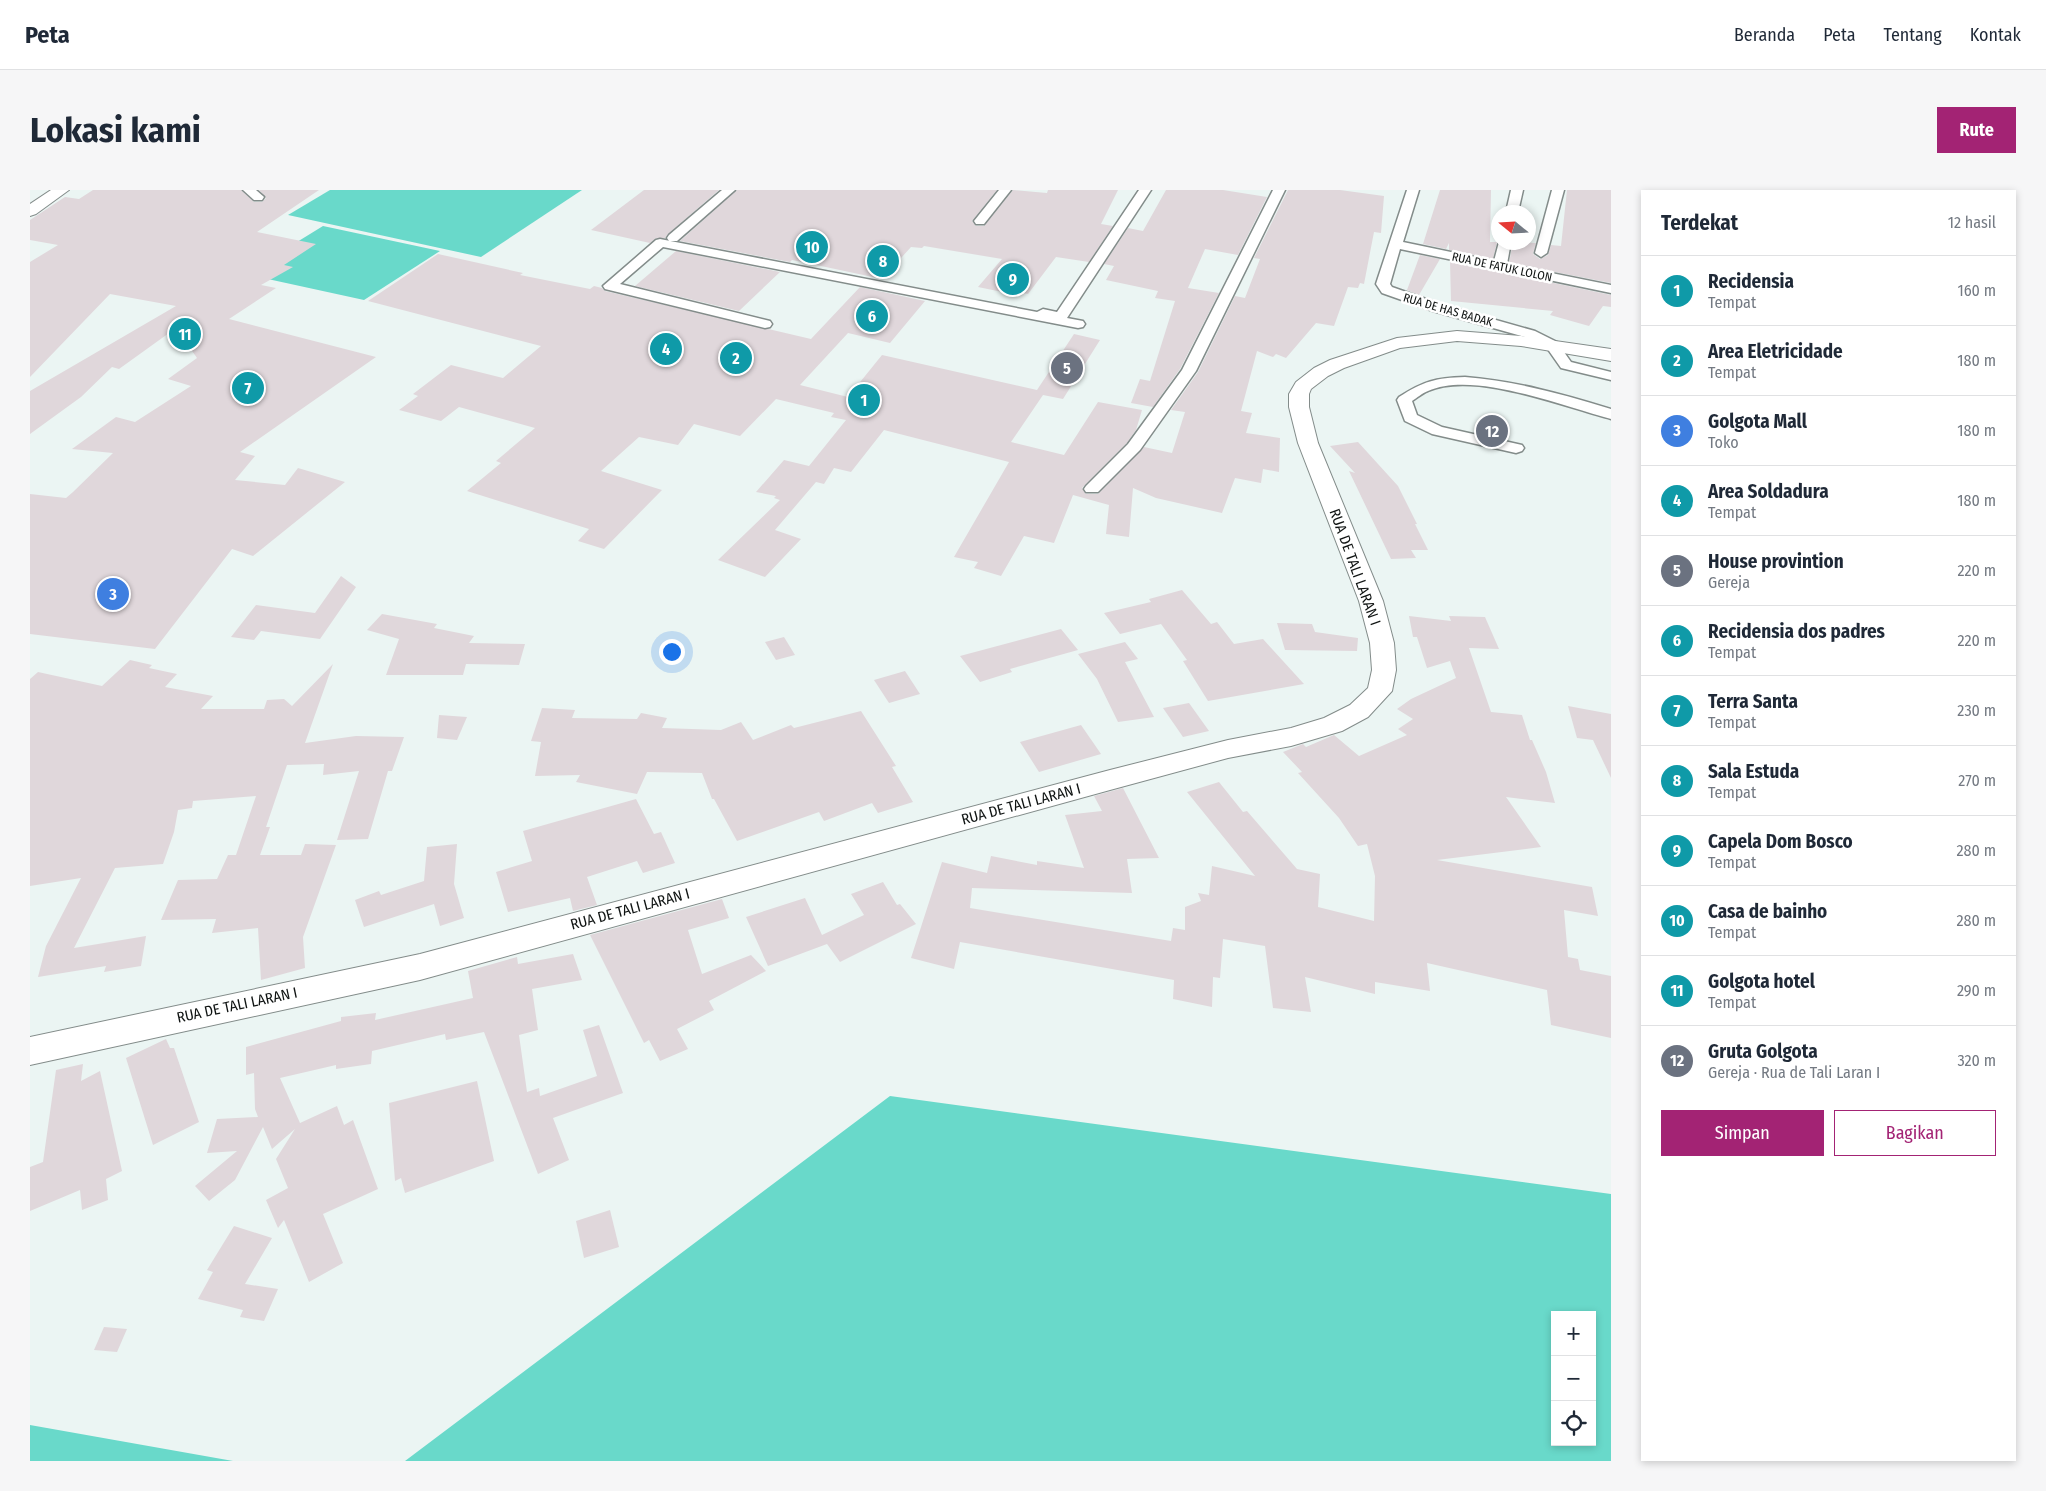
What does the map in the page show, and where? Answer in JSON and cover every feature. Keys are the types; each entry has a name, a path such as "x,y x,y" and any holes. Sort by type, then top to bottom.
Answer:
{"main road":[{"path":"30,197 41,190"},
{"path":"30,211 61,190"},
{"name":"RUA DE TALI LARAN I","path":"30,1051 420,966 1110,780 1228,749 1291,737 1333,725 1359,711 1380,691 1384,670 1371,602 1308,442 1299,408 1299,394 1303,386 1321,372 1337,364 1397,343 1457,336 1552,345 1611,355"}],"street":[{"path":"729,190 673,238 1061,317 1145,190"},
{"path":"980,221 1005,190"},
{"path":"1092,488 1134,447 1190,370 1279,190"},
{"name":"RUA DE HAS BADAK","path":"1413,190 1382,284 1386,290 1438,308 1530,334 1552,345"},
{"path":"1514,205 1517,190"},
{"path":"1541,253 1558,190"},
{"path":"765,324 610,286 660,242 1078,324"},
{"name":"RUA DE FATUK LOLON","path":"1394,244 1611,289"},
{"path":"1500,265 1503,250"},
{"path":"1552,345 1566,365 1611,376"},
{"path":"1516,448 1437,431 1410,418 1404,400 1425,387 1456,381 1474,382 1520,389 1611,414"}],"green space":[{"path":"330,190 582,190 481,257 288,215"},
{"path":"323,226 440,251 364,300 245,274"},
{"path":"890,1096 1611,1194 1611,1461 405,1461"},
{"path":"30,1425 233,1461 30,1461"}],"building":[{"path":"93,190 241,190 254,202 262,202 266,198 259,190 319,190 257,232 316,244 284,265 293,267 261,285 276,288 229,319 376,357 240,452 255,456 235,480 285,485 298,468 345,482 253,556 232,549 155,649 30,634 30,494 66,498 113,453 72,449 116,417 135,422 191,386 168,379 197,358 176,328 119,369 112,367 81,397 30,434 30,391 176,306 110,294 30,377 30,262 58,245 30,240 30,220 65,197 79,199"},
{"path":"644,190 719,190 665,238 656,238 650,243 591,230"},
{"path":"737,190 997,190 972,221 976,226 984,226 1013,190 1047,193 1048,190 1118,190 1101,224 1113,226 1089,262 1056,257 1028,294 1010,290 1007,293 978,287 1002,259 924,246 922,248 911,247 882,279 792,260 790,262 680,241"},
{"path":"1166,190 1223,190 1267,197 1238,255 1205,249 1188,288 1219,293 1180,369 1153,407 1131,403 1140,379 1150,381 1175,301 1155,298 1158,291 1106,280 1114,266 1104,264 1128,228 1143,231"},
{"path":"1288,190 1340,190 1384,196 1381,233 1374,232 1364,284 1360,283 1358,288 1348,287 1334,326 1316,323 1286,358 1276,354 1273,357 1257,351 1241,411 1252,413 1246,433 1280,438 1279,472 1263,469 1261,483 1235,478 1222,513 1156,498 1133,488 1129,537 1106,534 1109,505 1073,495 1054,543 1024,536 1001,576 974,568 978,562 954,557 1009,462 884,430 851,472 834,468 824,484 816,482 775,530 801,539 765,577 718,560 780,500 774,498 776,496 756,492 784,460 809,466 846,420 831,417 834,413 776,399 740,436 694,424 678,445 639,437 601,471 662,490 604,549 578,541 589,529 467,491 501,463 496,461 535,428 459,407 441,421 399,410 418,396 413,394 451,365 503,378 541,346 368,301 438,254 523,273 520,275 590,289 594,286 605,291 811,339 860,287 925,301 890,343 848,333 800,385 848,397 882,355 1037,390 1074,334 1100,340 1063,399 1043,395 1011,442 1064,455 1098,402 1142,410 1136,430 1127,443 1082,488 1086,494 1098,494 1144,447 1172,453 1185,412 1171,410 1198,372 1235,296 1245,298 1260,259 1254,258"},
{"path":"1440,190 1491,190 1490,242 1491,250 1495,250 1493,259 1449,250 1449,243 1446,249 1423,244"},
{"path":"1567,190 1611,190 1611,283 1509,263 1511,250 1534,250 1533,254 1540,259 1548,255 1551,245 1561,246"},
{"path":"676,251 780,272 739,311 635,286"},
{"path":"1420,255 1440,259 1419,295 1407,290"},
{"path":"1450,261 1611,295 1611,307 1603,306 1589,326 1550,315 1553,311 1451,301"},
{"path":"1358,442 1398,486 1417,524 1415,524 1428,550 1411,550 1416,558 1391,559 1349,471 1355,473 1330,446"},
{"path":"341,576 356,587 320,639 261,631 254,640 231,637 256,605 315,613"},
{"path":"1182,590 1211,624 1217,622 1234,644 1263,639 1304,684 1208,701 1183,661 1187,660 1161,624 1120,634 1104,613 1151,602 1149,599"},
{"path":"382,614 437,624 434,628 474,636 469,643 525,644 519,665 466,664 463,675 386,675 399,639 367,630"},
{"path":"1409,616 1451,621 1449,616 1485,617 1499,649 1469,648 1491,712 1522,715 1530,740 1532,740 1546,772 1555,803 1506,797 1541,847 1437,860 1592,887 1598,916 1564,910 1568,957 1578,959 1580,970 1611,976 1611,1038 1551,1025 1547,990 1427,963 1430,991 1375,982 1375,994 1305,977 1311,1012 1273,1008 1265,946 1223,939 1220,978 1213,977 1212,1007 1173,999 1174,980 960,942 954,969 911,958 942,862 987,873 991,856 1037,865 1037,861 1084,868 1065,815 1102,811 1094,796 1123,788 1159,858 1127,859 1132,893 972,888 970,908 1171,941 1173,928 1185,930 1185,907 1201,901 1198,893 1209,895 1212,866 1255,876 1187,792 1219,782 1243,812 1247,811 1297,869 1320,874 1318,907 1374,921 1375,876 1367,844 1358,846 1339,818 1298,773 1302,772 1283,752 1303,744 1306,747 1334,735 1359,756 1407,735 1398,729 1413,719 1397,709 1411,699 1456,678 1450,661 1427,668 1417,637 1413,637"},
{"path":"1277,623 1312,624 1315,632 1358,638 1357,651 1285,650"},
{"path":"1061,629 1078,650 1010,669 1012,672 980,682 960,656"},
{"path":"784,637 795,655 776,660 765,642"},
{"path":"1125,642 1138,659 1125,662 1154,717 1118,722 1097,679 1078,654"},
{"path":"130,660 152,665 149,668 177,674 165,687 213,696 201,709 264,709 267,700 284,699 292,706 333,664 305,743 356,736 404,737 392,771 388,771 368,839 337,840 359,771 323,775 324,764 287,765 266,827 270,827 260,855 301,855 305,844 336,845 303,937 305,968 261,980 258,928 212,933 216,919 161,920 178,880 217,879 228,855 236,855 256,796 193,801 192,808 178,810 174,832 163,864 115,868 74,948 146,936 141,966 104,972 106,966 38,977 46,946 81,878 30,886 30,679 38,672 102,686"},
{"path":"905,671 920,694 889,703 874,680"},
{"path":"1189,703 1209,731 1183,737 1163,708"},
{"path":"1568,706 1611,714 1611,778 1593,740 1577,738"},
{"path":"542,708 575,710 572,718 637,719 641,713 667,718 662,728 721,730 741,722 753,740 791,725 794,728 861,711 896,766 892,767 913,802 878,813 872,803 824,821 819,812 737,841 714,799 712,799 702,773 647,772 637,794 576,782 580,775 535,776 541,742 531,741"},
{"path":"439,715 467,717 457,740 437,738"},
{"path":"1081,725 1101,754 1039,772 1020,742"},
{"path":"636,799 654,834 661,832 675,863 643,873 637,861 587,877 597,905 573,911 570,898 508,912 496,872 532,861 523,831"},
{"path":"457,844 454,884 464,918 440,926 434,904 364,927 355,900 379,891 381,895 424,881 427,847"},
{"path":"883,882 897,905 900,904 916,924 840,962 827,944 768,966 746,917 805,898 822,935 864,915 851,894"},
{"path":"722,899 729,918 688,930 702,974 751,955 766,971 709,1001 714,1010 677,1029 688,1049 660,1061 649,1040 644,1043 590,935"},
{"path":"573,954 582,980 532,989 538,1030 519,1035 527,1092 539,1088 540,1096 597,1076 583,1030 599,1025 623,1093 553,1118 569,1160 538,1174 484,1032 446,1040 445,1034 372,1051 371,1064 336,1069 336,1065 280,1078 300,1123 337,1106 344,1125 353,1120 378,1189 323,1214 343,1263 309,1282 284,1220 278,1228 266,1200 288,1188 276,1159 295,1129 272,1149 263,1127 235,1180 209,1201 195,1186 237,1151 207,1153 217,1119 258,1117 255,1109 254,1073 246,1075 246,1047 341,1021 341,1017 376,1013 375,1020 473,998 468,971 517,957 518,964"},
{"path":"166,1039 170,1048 174,1048 199,1122 153,1145 126,1058"},
{"path":"83,1064 81,1081 100,1071 122,1171 106,1179 108,1200 82,1210 80,1190 30,1211 30,1167 43,1162 56,1070"},
{"path":"477,1081 494,1161 405,1193 401,1178 395,1181 389,1103"},
{"path":"610,1210 619,1247 584,1258 576,1221"},
{"path":"234,1226 272,1238 245,1284 278,1289 264,1321 240,1317 243,1310 198,1299 213,1272 207,1270"},
{"path":"104,1327 127,1329 117,1352 94,1350"}],"place":[{"name":"Casa de bainho","path":"812,247"},
{"name":"Sala Estuda","path":"883,261"},
{"name":"Capela Dom Bosco","path":"1013,279"},
{"name":"Recidensia dos padres","path":"872,316"},
{"name":"Golgota hotel","path":"185,334"},
{"name":"Area Soldadura","path":"666,349"},
{"name":"Area Eletricidade","path":"736,358"},
{"name":"House provintion","path":"1067,368"},
{"name":"Terra Santa","path":"248,388"},
{"name":"Recidensia","path":"864,400"},
{"name":"Gruta Golgota","path":"1492,431"},
{"name":"Golgota Mall","path":"113,594"}]}
